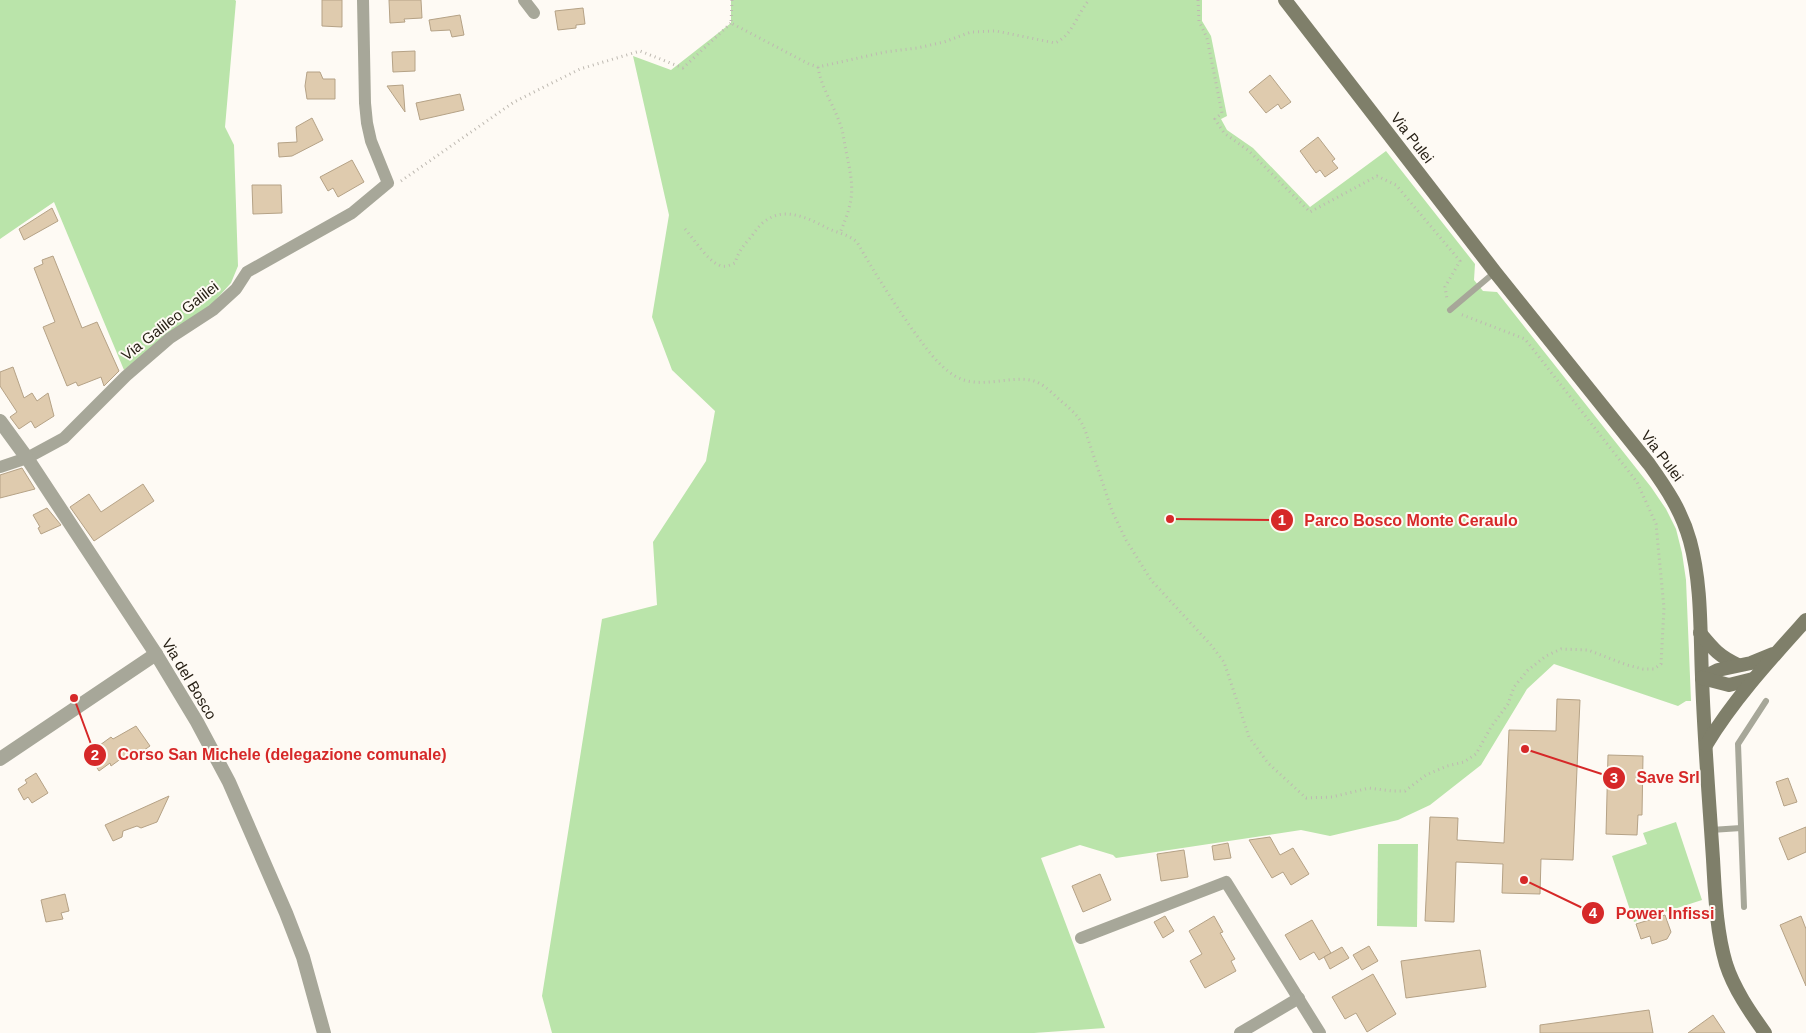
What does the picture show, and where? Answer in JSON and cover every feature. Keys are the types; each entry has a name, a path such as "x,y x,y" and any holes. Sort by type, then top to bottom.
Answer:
{"main road":[{"name":"Via Pulei","path":"1285,0 1495,272 1650,464 1681,514 1690,540 1697,572 1717,913 1726,965 1748,1009 1765,1033"},
{"path":"1706,745 1720,722 1753,679 1806,620"},
{"path":"1700,633 1723,658 1738,665"},
{"path":"1702,678 1718,670 1751,663 1776,653"},
{"path":"1702,678 1729,685 1753,679"}],"street":[{"path":"363,0 367,123 371,142 388,183"},
{"path":"524,0 534,13"},
{"name":"Via Galileo Galilei","path":"0,467 27,458 64,438 126,376 170,338 213,310 236,290 247,272 352,213 388,183"},
{"name":"Via del Bosco","path":"0,421 27,458 156,654 197,722 232,790 286,912 303,957 324,1033"},
{"path":"0,759 156,654"},
{"path":"1081,938 1226,882 1320,1033"},
{"path":"1240,1033 1299,998"}],"lane":[{"path":"1450,310 1495,272"},
{"path":"1744,907 1738,744 1766,701"},
{"path":"1711,830 1742,828"}],"path":[{"path":"388,183 399,182 514,102 580,69 640,51 683,68 731,23 732,0"},
{"path":"731,23 818,67 885,52 944,42 971,32 996,31 1055,43 1068,34 1079,12 1089,0"},
{"path":"685,229 712,260 718,265 726,266 735,263 738,254 762,222 771,217 793,214 802,216 840,234 850,236 857,242 886,292 922,343 944,368 956,377 977,382 1032,380 1040,383 1077,414 1082,421 1112,511 1126,540 1150,580 1211,645 1224,662 1249,737 1268,764 1306,798 1332,797 1369,788 1405,791 1426,775 1447,766 1464,762 1476,754 1491,727 1508,704 1514,687 1528,670 1546,656 1561,649 1588,650 1643,669 1654,669 1661,664 1664,608 1656,524 1637,482 1526,339 1450,310 1445,287 1460,261 1396,185 1376,176 1310,212 1249,151 1224,133 1215,119 1222,113 1207,38 1198,21 1198,0"},
{"path":"818,67 820,80 839,121 852,179 853,189 849,212 840,234"}],"green space":[{"path":"0,0 236,1 225,127 234,145 238,266 231,283 212,304 124,370 54,202 0,239"},
{"path":"731,0 1202,0 1202,21 1211,36 1227,116 1221,119 1227,130 1253,148 1310,207 1386,151 1475,264 1474,280 1483,291 1497,292 1651,487 1666,509 1676,529 1682,553 1686,580 1691,701 1686,701 1678,706 1554,664 1527,689 1481,765 1430,805 1398,820 1330,836 1301,830 1116,858 1113,855 1080,845 1041,858 1105,1028 1034,1033 552,1033 542,996 602,619 657,605 653,542 706,461 715,411 672,370 652,317 669,215 633,56 671,70 731,23"},
{"path":"1676,822 1702,900 1634,922 1612,856 1647,844 1643,833"},
{"path":"1378,844 1418,844 1417,927 1377,926"}],"building":[{"path":"322,0 342,0 342,27 322,26"},
{"path":"389,0 421,0 422,18 404,19 405,22 390,23"},
{"path":"583,8 585,24 576,25 576,28 558,30 555,11"},
{"path":"460,15 464,35 452,37 450,30 431,31 429,20"},
{"path":"415,51 415,71 393,72 392,52"},
{"path":"307,72 320,72 323,79 335,79 335,99 307,99 305,86"},
{"path":"1270,75 1291,102 1281,109 1278,104 1266,113 1249,92"},
{"path":"403,85 405,112 387,86"},
{"path":"460,94 464,110 420,120 416,103"},
{"path":"312,118 323,140 292,156 279,157 278,143 297,142 296,127"},
{"path":"1318,137 1335,159 1332,161 1338,168 1325,177 1320,170 1316,173 1300,151"},
{"path":"352,160 364,182 338,197 333,188 328,191 320,177"},
{"path":"252,185 281,185 282,213 253,214"},
{"path":"52,208 58,221 24,240 19,229"},
{"path":"53,256 82,328 97,322 119,371 104,386 101,377 78,386 76,382 67,386 43,327 55,322 34,268 43,264 42,260"},
{"path":"13,367 24,398 32,393 37,401 48,393 54,416 35,428 31,421 19,429 10,417 17,412 0,386 0,372"},
{"path":"22,468 35,489 0,498 0,475"},
{"path":"143,484 154,501 94,541 70,507 89,494 101,512"},
{"path":"47,508 61,525 41,534 38,528 40,527 33,515"},
{"path":"1557,699 1580,700 1573,860 1541,859 1540,894 1502,893 1503,864 1456,862 1454,922 1425,921 1430,817 1458,818 1457,840 1504,843 1509,730 1556,731"},
{"path":"136,726 150,746 137,755 136,752 124,761 122,758 111,766 110,763 99,771 86,751 98,743 100,745 111,737 113,739"},
{"path":"1608,755 1643,756 1642,815 1638,815 1637,835 1606,834"},
{"path":"36,773 48,793 32,803 28,797 24,800 18,789 27,783 25,780"},
{"path":"1788,778 1797,802 1784,806 1776,782"},
{"path":"169,796 157,822 141,828 137,826 123,831 122,837 113,841 105,825"},
{"path":"1806,827 1806,852 1788,860 1779,838"},
{"path":"1270,837 1280,855 1293,848 1309,874 1291,885 1283,872 1272,878 1249,840"},
{"path":"1228,843 1231,858 1214,860 1212,846"},
{"path":"1184,850 1188,877 1161,881 1157,854"},
{"path":"1100,874 1111,900 1083,912 1072,886"},
{"path":"65,894 69,911 61,913 63,919 46,922 41,900"},
{"path":"1665,915 1671,932 1667,939 1652,944 1650,936 1641,939 1636,924"},
{"path":"1165,916 1174,931 1163,938 1154,922"},
{"path":"1214,916 1223,932 1220,933 1235,959 1231,961 1236,971 1205,988 1190,961 1202,954 1189,931"},
{"path":"1801,916 1806,929 1806,986 1780,925"},
{"path":"1312,920 1331,953 1319,960 1314,952 1300,960 1285,935"},
{"path":"1369,946 1378,961 1362,970 1353,955"},
{"path":"1342,947 1349,958 1330,969 1324,957"},
{"path":"1480,950 1486,987 1406,998 1401,961"},
{"path":"1373,974 1396,1014 1367,1032 1356,1013 1345,1019 1332,997"},
{"path":"1649,1010 1653,1033 1540,1033 1540,1025"},
{"path":"1713,1015 1725,1033 1688,1033"}],"place":[{"name":"Parco Bosco Monte Ceraulo","path":"1170,519"},
{"name":"Corso San Michele (delegazione comunale)","path":"74,698"},
{"name":"Save Srl","path":"1525,749"},
{"name":"Power Infissi","path":"1524,880"}]}
